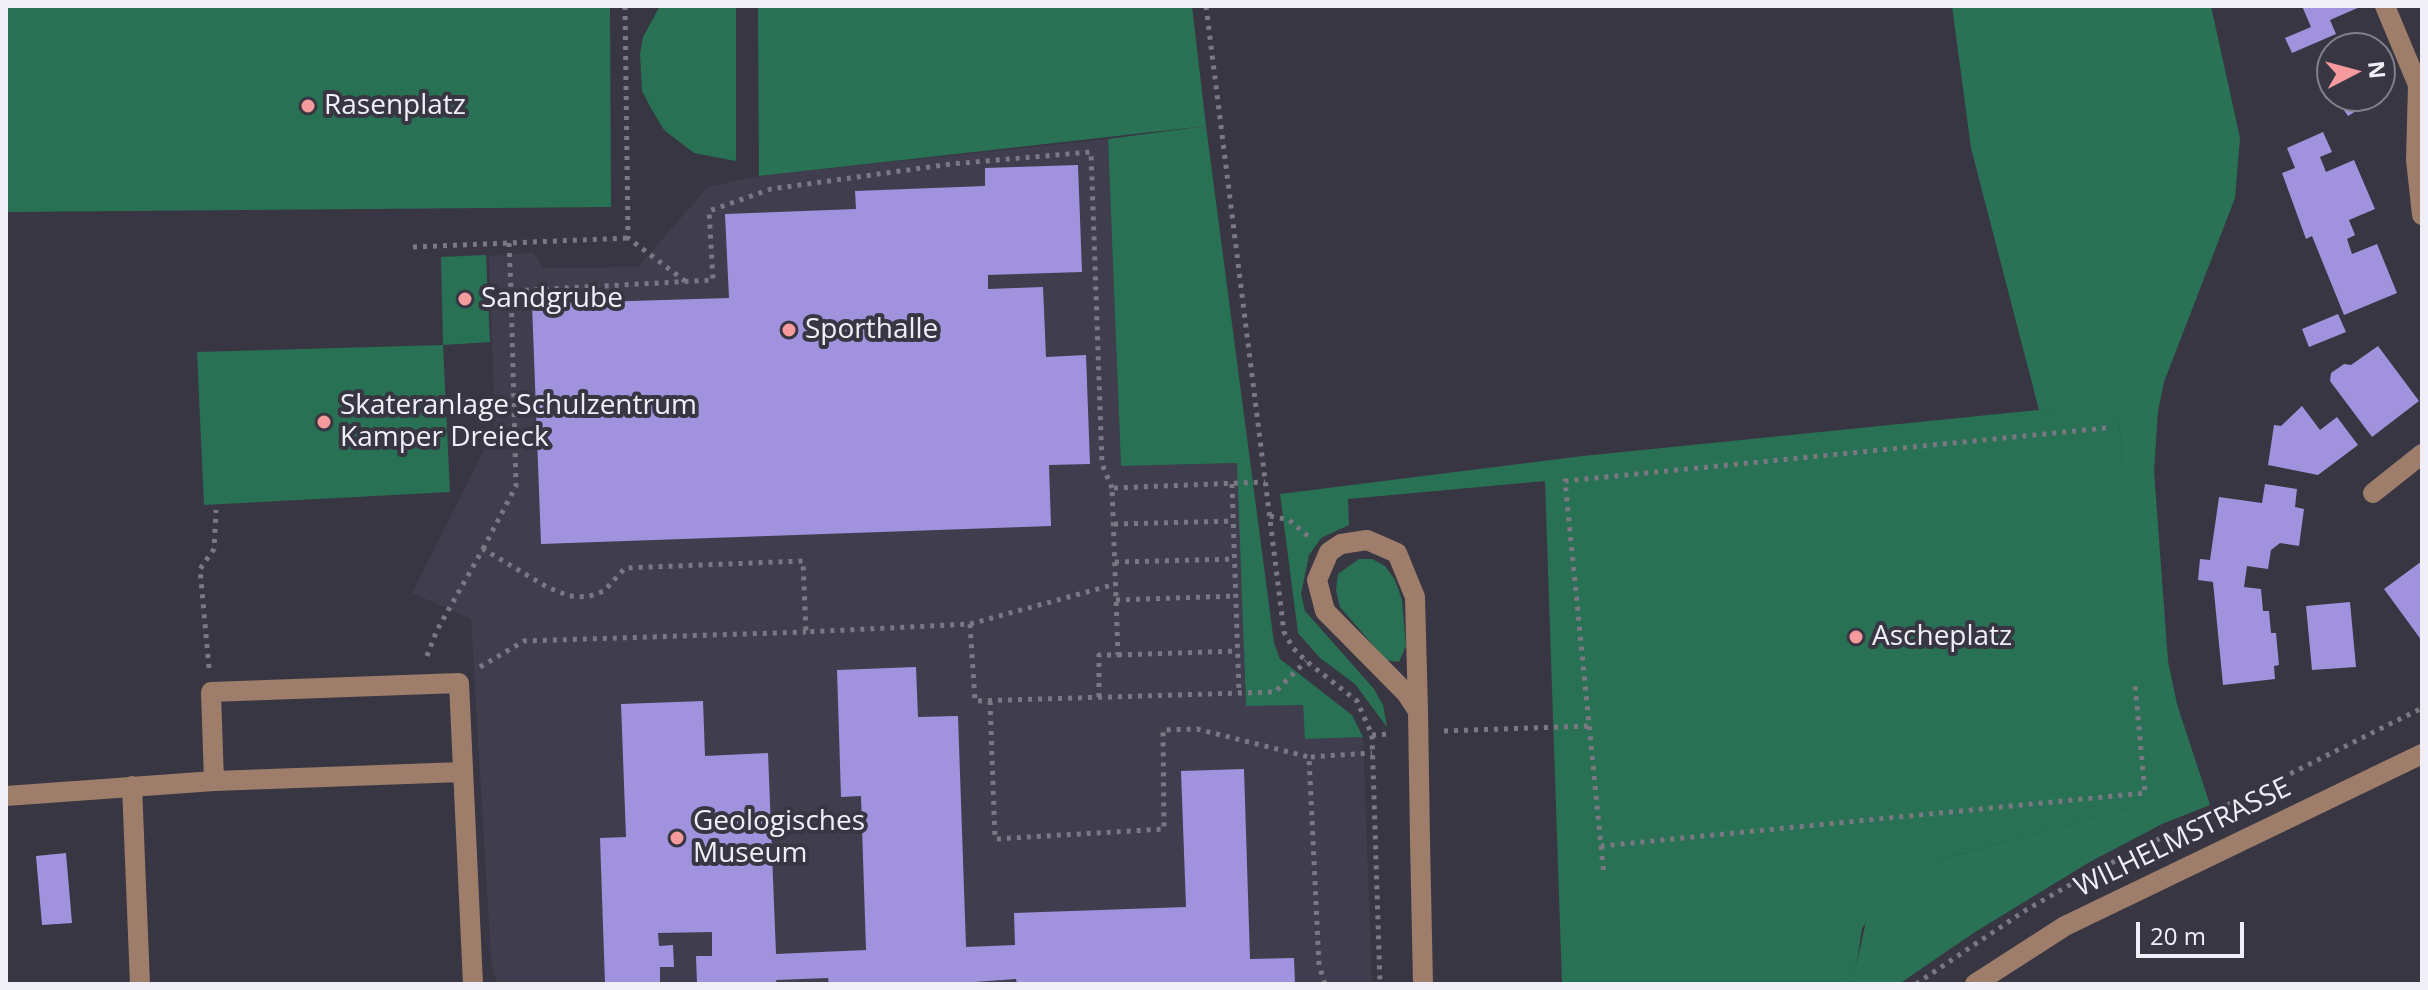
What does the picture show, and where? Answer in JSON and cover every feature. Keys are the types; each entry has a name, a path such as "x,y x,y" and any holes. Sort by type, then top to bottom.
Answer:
{"street":[{"path":"2385,6 2418,85 2416,160 2422,215"},
{"path":"2373,493 2422,454"},
{"path":"1418,722 1406,693 1325,611 1317,580 1329,552 1341,544 1367,540 1397,553 1415,597 1418,722 1423,984"},
{"path":"214,781 211,692 459,683 473,984"},
{"name":"WILHELMSTRASSE","path":"1975,984 2065,926 2422,754"},
{"path":"6,796 214,781 462,772"},
{"path":"140,785 140,984"}],"path":[{"path":"625,6 628,238"},
{"path":"1206,6 1284,632 1293,648 1306,661 1357,701 1372,735 1380,984"},
{"path":"511,291 713,280 709,211 771,189 951,164 1091,152 1102,464 1112,488 1118,655"},
{"path":"413,247 628,238 687,282"},
{"path":"427,684 425,659 437,630 516,486 509,243"},
{"path":"1604,875 1565,481 2106,428"},
{"path":"1112,488 1265,482"},
{"path":"1232,484 1239,693"},
{"path":"211,692 200,569 214,549 216,510"},
{"path":"1270,516 1289,520 1329,552"},
{"path":"1114,524 1233,521"},
{"path":"483,549 547,587 569,596 587,597 604,591 625,568 803,561 806,632"},
{"path":"1115,562 1234,559"},
{"path":"459,683 504,649 524,641 970,624 1116,584"},
{"path":"1116,600 1235,596"},
{"path":"970,624 975,701 1275,692 1306,661"},
{"path":"1099,697 1099,655 1238,651"},
{"path":"1601,846 2145,793 2135,685"},
{"path":"990,701 995,839 1164,829 1163,730 1197,729 1309,757 1372,753"},
{"path":"1916,984 2014,918 2087,875 2422,708"},
{"path":"1372,735 1418,722 1589,726"},
{"path":"1309,757 1319,965 1325,984"}],"shaded area":[{"path":"1108,139 1121,466 1238,463 1246,706 1303,705 1305,739 1363,737 1372,984 497,984 491,959 471,619 412,593 495,428 489,256 533,253 544,268 638,267 708,187 759,176"}],"green space":[{"name":"Rasenplatz","path":"6,6 610,6 611,207 6,212"},
{"path":"660,6 736,6 736,161 694,153 664,130 642,91 640,54 643,37"},
{"path":"758,6 1192,6 1206,126 759,176"},
{"path":"1952,6 2211,6 2240,138 2235,198 2164,382 2158,411 2154,471 2168,661 2177,704 2210,805 2162,824 2088,863 1975,932 1899,984 1844,984 1857,963 1870,903 1898,880 1943,859 2155,801 2117,403 2039,410 1971,148"},
{"path":"1206,126 1274,643 1280,659 1352,715 1363,737 1305,739 1303,705 1246,706 1237,463 1121,466 1108,139"},
{"name":"Sandgrube","path":"486,255 490,342 443,345 441,257"},
{"name":"Skateranlage Schulzentrum Kamper Dreieck","path":"443,345 450,492 204,505 197,352"},
{"name":"Ascheplatz","path":"2117,402 2156,801 1943,859 1898,881 1862,928 1857,963 1844,984 1562,984 1545,481 1348,499 1349,525 1321,538 1309,555 1301,594 1305,611 1374,689 1383,705 1387,727 1355,684 1320,658 1298,633 1280,494 1583,456"},
{"path":"1359,559 1372,559 1385,566 1395,580 1402,600 1406,646 1399,662 1386,660 1340,607 1336,590 1338,574"}],"building":[{"path":"2302,6 2362,6 2330,20 2335,32 2316,32 2316,43 2292,53 2285,38 2311,27"},
{"path":"2323,132 2332,152 2320,157 2326,172 2354,160 2375,209 2349,220 2355,235 2347,239 2352,254 2377,244 2397,293 2344,315 2312,236 2306,239 2282,173 2295,168 2287,148"},
{"name":"Sporthalle","path":"1078,165 1082,272 988,275 988,289 1043,287 1046,357 1086,355 1090,464 1049,465 1051,526 541,544 532,304 729,298 725,214 856,209 855,191 985,186 985,168"},
{"path":"2338,314 2346,332 2309,347 2302,329"},
{"path":"2378,346 2419,401 2372,437 2330,381 2331,373 2344,364 2351,365"},
{"path":"2302,406 2320,430 2337,417 2358,445 2318,475 2268,465 2274,425 2281,426"},
{"path":"2265,484 2297,489 2295,507 2304,509 2299,546 2280,543 2271,550 2268,569 2247,566 2244,587 2261,589 2263,611 2269,611 2271,633 2276,633 2279,665 2274,666 2275,679 2223,685 2213,582 2198,580 2200,559 2210,560 2219,497 2262,503"},
{"path":"2422,561 2422,641 2384,589"},
{"path":"2350,602 2356,667 2312,670 2306,606"},
{"path":"916,667 918,717 958,716 966,947 1015,945 1014,913 1186,907 1181,771 1244,769 1250,959 1294,958 1295,984 1017,984 1016,979 946,984 829,984 828,978 776,980 777,984 697,983 696,956 712,956 712,932 658,933 659,946 673,945 674,967 660,967 660,984 605,984 600,838 626,837 621,704 703,701 705,756 768,753 776,954 866,950 861,796 841,797 837,670"},
{"path":"66,853 72,923 42,925 36,856"}],"place":[{"name":"Rasenplatz","path":"308,106"},
{"name":"Sandgrube","path":"465,299"},
{"name":"Sporthalle","path":"789,330"},
{"name":"Skateranlage Schulzentrum Kamper Dreieck","path":"324,422"},
{"name":"Ascheplatz","path":"1856,637"},
{"name":"Geologisches Museum","path":"677,838"}]}
